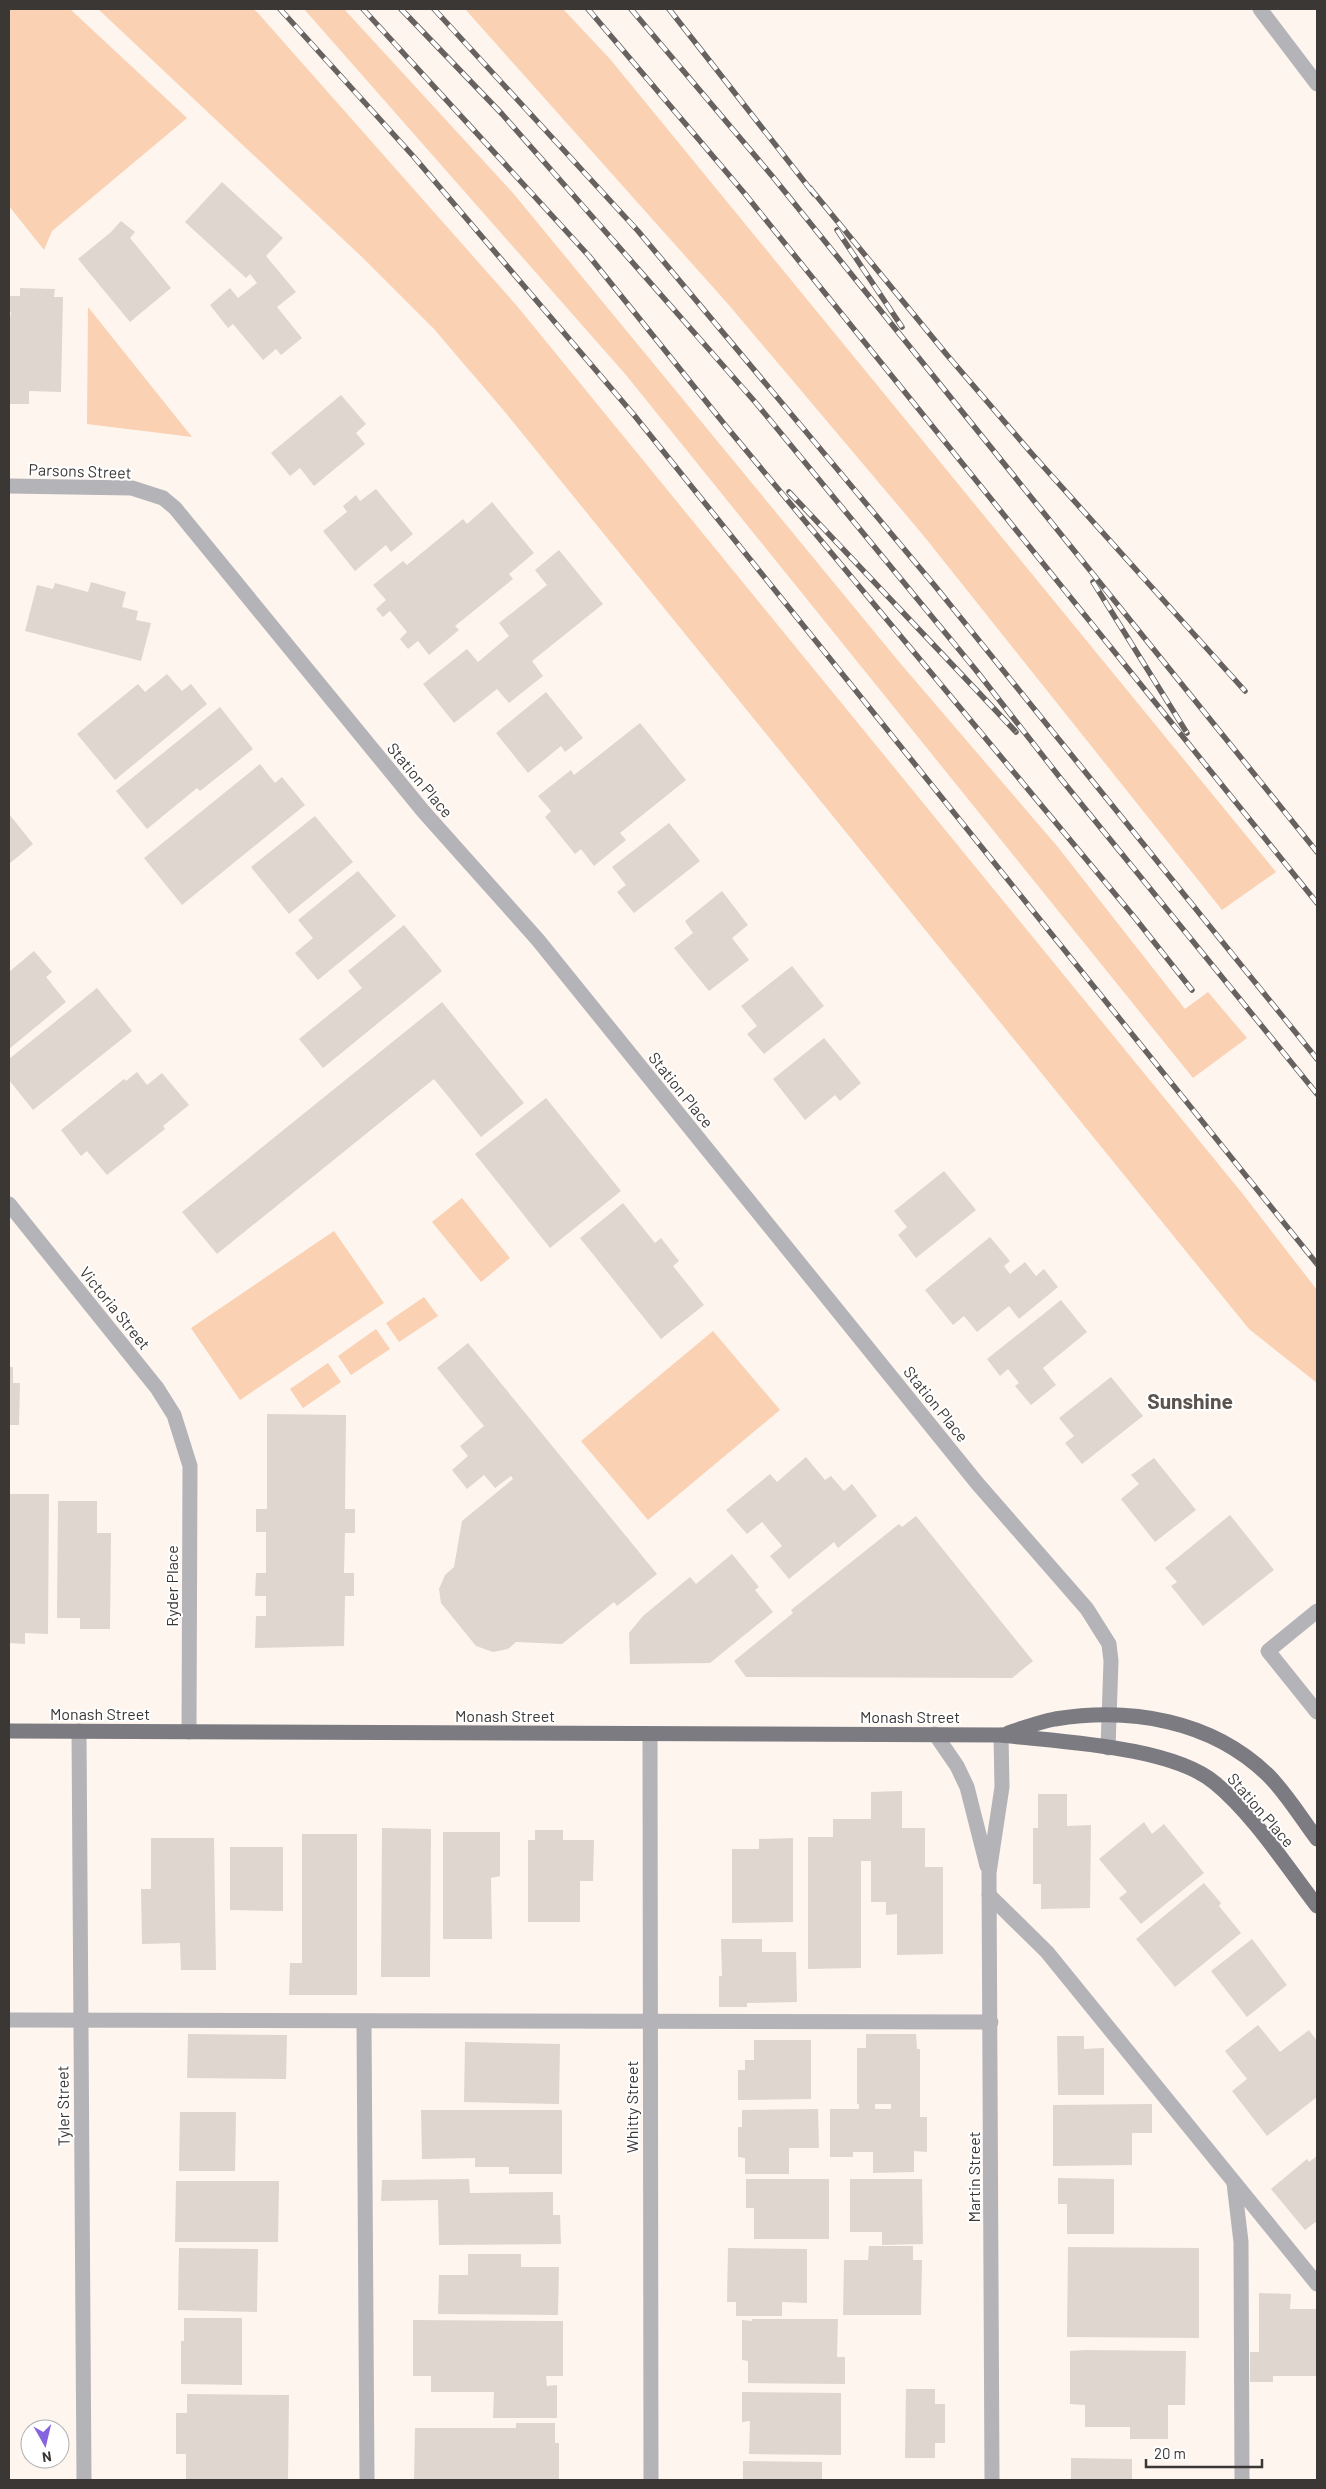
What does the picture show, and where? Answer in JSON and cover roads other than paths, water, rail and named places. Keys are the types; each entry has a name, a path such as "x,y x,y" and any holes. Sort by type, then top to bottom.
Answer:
{"main road":[{"name":"Monash Street","path":"1001,1735 1054,1720 1111,1714"},
{"name":"Station Place","path":"1111,1714 1152,1717 1193,1728 1213,1737 1269,1776 1317,1839"},
{"name":"Monash Street","path":"9,1731 1001,1735 1108,1748"},
{"name":"Station Place","path":"1108,1748 1143,1753 1178,1762 1214,1782 1241,1809 1317,1906"}],"street":[{"path":"1260,9 1317,84"},
{"name":"Parsons Street","path":"9,486 132,488 163,498 175,508"},
{"name":"Station Place","path":"175,508 423,811 538,940 977,1483 1087,1609 1109,1644 1112,1660 1108,1748"},
{"name":"Victoria Street","path":"9,1204 157,1388 174,1415 183,1441"},
{"name":"Ryder Place","path":"183,1441 190,1466 189,1732"},
{"path":"1317,1611 1268,1651 1317,1712"},
{"name":"Tyler Street","path":"79,1731 84,2480"},
{"name":"Martin Street","path":"935,1734 967,1787 989,1873"},
{"name":"Whitty Street","path":"650,1735 651,2480"},
{"name":"Martin Street","path":"992,2480 989,1873 1002,1787 1001,1735"},
{"path":"989,1895 1047,1952 1317,2284"},
{"path":"9,2020 364,2023 991,2022"},
{"path":"364,2023 367,2480"},
{"path":"1233,2182 1241,2242 1242,2480"}],"railway":[{"path":"280,9 414,157 634,415 1317,1264"},
{"path":"363,9 589,256 725,425 1135,918 1192,990"},
{"path":"401,9 502,114 756,403 975,669 1061,779 1317,1094"},
{"path":"434,9 638,231 935,586 1317,1059"},
{"path":"588,9 745,194 1317,903"},
{"path":"631,9 773,177 1317,852"},
{"path":"669,9 814,194"},
{"path":"810,188 947,355 1033,455 1245,691"},
{"path":"837,230 902,327"},
{"path":"789,492 1016,732"},
{"path":"1093,582 1187,733"}],"district":[{"name":"Sunshine","path":"1190,1402"}]}
